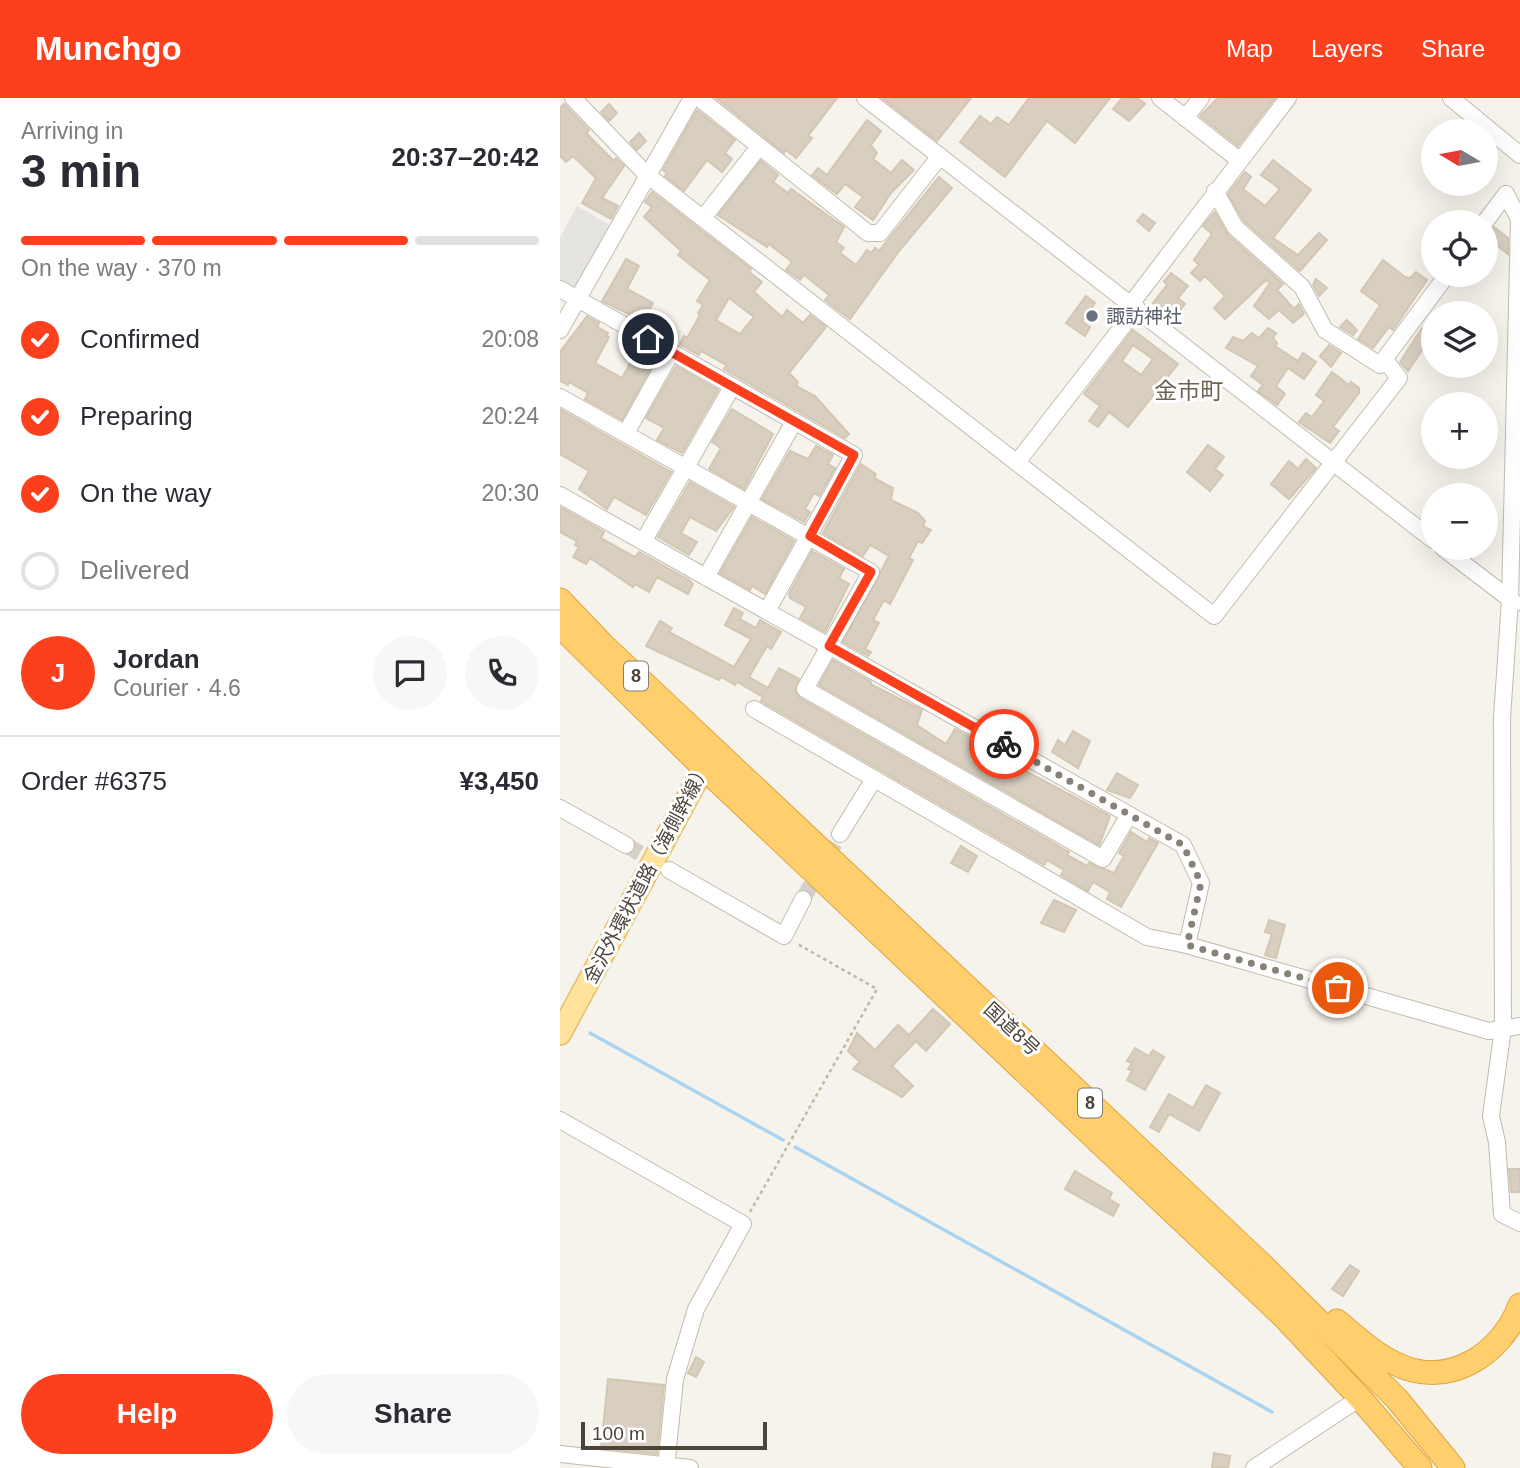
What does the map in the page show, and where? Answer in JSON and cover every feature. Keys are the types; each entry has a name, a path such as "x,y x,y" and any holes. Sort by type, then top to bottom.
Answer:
{"highway":[{"name":"国道8号","path":"560,600 709,758 1284,1317 1360,1398 1420,1468"},
{"name":"国道8号","path":"560,626 709,758 1259,1262 1397,1399 1453,1468"},
{"path":"1259,1262 1381,1356 1418,1372 1451,1370 1470,1364 1486,1354 1507,1332 1520,1305"}],"main road":[{"name":"金沢外環状道路（海側幹線）","path":"560,1034 709,758"}],"street":[{"path":"573,98 647,175 1214,616 1399,378 1385,360"},
{"path":"560,330 692,98"},
{"path":"699,98 868,233 880,233 940,156"},
{"path":"864,98 1421,531"},
{"path":"1160,98 1239,160"},
{"path":"1185,118 1201,98"},
{"path":"1017,461 1134,306 1215,191 1288,98"},
{"path":"1451,98 1520,155"},
{"path":"703,218 760,146"},
{"path":"1215,191 1235,227 1302,287 1325,330 1380,365 1438,287"},
{"path":"1498,210 1513,197 1519,219 1515,603 1502,718 1503,1028 1491,1116 1497,1142 1502,1214 1520,1223"},
{"path":"560,289 854,455 766,611"},
{"path":"626,433 671,352"},
{"path":"643,542 732,387"},
{"path":"560,397 687,466 871,572 805,689 1103,859 1129,814"},
{"path":"706,577 794,422"},
{"path":"560,495 1183,845 1201,883 1187,945"},
{"path":"1459,560 1515,603"},
{"path":"754,709 1147,937 1187,945 1489,1031 1520,1026"},
{"path":"840,834 874,779"},
{"path":"560,808 626,845"},
{"path":"669,870 784,936 803,899"},
{"path":"560,1120 743,1224 696,1309 675,1380 666,1467"},
{"path":"1254,1468 1360,1398"},
{"path":"560,1454 691,1468"}],"path":[{"path":"743,1224 877,989 784,936"}],"shaded area":[{"path":"577,206 611,226 574,288 560,280 560,238"}],"building":[{"path":"716,98 837,98 808,136 812,138 796,158 786,150 784,153"},
{"path":"882,98 971,98 937,141"},
{"path":"1029,98 1110,98 1075,143 1047,121 1005,177 960,142 980,116 991,124 997,117 1009,125"},
{"path":"1122,98 1137,98 1145,104 1129,121 1113,109"},
{"path":"1218,98 1275,98 1238,146 1200,116"},
{"path":"564,104 589,130 586,133 614,161 616,158 624,166 602,198 618,206 611,219 582,203 596,178 573,156 566,162 560,156 560,108"},
{"path":"609,104 617,113 609,121 601,112"},
{"path":"697,110 735,140 725,153 732,159 722,172 707,160 684,191 665,176 667,173 663,170"},
{"path":"867,120 881,131 871,145 877,153 873,159 891,173 902,160 914,170 891,193 873,220 855,207 863,197 845,184 837,194 812,175 818,168 827,175"},
{"path":"639,133 646,141 637,150 630,142"},
{"path":"1273,160 1311,190 1273,238 1298,255 1319,233 1327,240 1300,271 1243,220 1228,194 1245,172 1251,177 1243,189 1265,206 1280,189 1261,175"},
{"path":"761,161 778,175 773,182 788,193 791,189 844,227 836,242 844,248 840,253 856,265 867,250 871,253 875,248 879,251 939,177 952,188 899,251 850,319 825,300 829,295 808,278 804,275 800,280 786,270 792,262 769,244 767,247 718,215"},
{"path":"652,192 751,269 749,272 762,282 754,292 782,317 787,310 803,323 810,315 826,327 789,373 798,382 796,386 815,396 849,434 845,438 724,369 726,365 701,351 699,355 680,344 684,336 687,338 700,315 698,313 703,305 697,301 710,280 678,255 681,251 644,217 652,207 645,202","holes":["729,298 754,317 740,334 716,320"]},
{"path":"1215,212 1228,235 1283,284 1277,290 1294,309 1299,304 1304,314 1293,323 1279,310 1269,319 1254,306 1270,283 1266,280 1225,319 1214,308 1225,296 1205,276 1200,281 1191,273 1199,265 1194,260 1212,234 1203,226"},
{"path":"1143,214 1155,223 1149,231 1137,221"},
{"path":"1498,230 1508,238 1508,254 1498,246"},
{"path":"626,259 639,266 627,289 653,303 643,321 602,301"},
{"path":"1383,260 1405,277 1410,278 1416,272 1421,276 1422,287 1393,330 1389,327 1373,348 1358,339 1380,305 1361,291"},
{"path":"1171,273 1188,286 1178,298 1185,304 1173,319 1153,303 1167,285 1164,281"},
{"path":"1316,279 1327,288 1319,296 1313,285"},
{"path":"1086,296 1095,303 1082,321 1090,327 1085,336 1066,323"},
{"path":"587,316 599,323 597,327 608,333 606,336 609,337 595,363 622,378 640,346 657,356 622,420 585,399 588,393 569,382 568,385 560,381 560,352"},
{"path":"1347,320 1357,330 1353,335 1340,327"},
{"path":"1268,328 1276,333 1273,338 1277,343 1275,346 1298,361 1303,353 1316,362 1304,379 1288,368 1276,386 1285,394 1277,405 1258,391 1263,385 1251,376 1258,366 1226,348 1233,337 1243,341 1252,333 1259,338"},
{"path":"1133,330 1178,364 1128,427 1109,412 1098,427 1089,421 1100,406 1084,394","holes":["1133,345 1153,359 1141,375 1122,361"]},
{"path":"1421,330 1421,352 1408,371 1400,362"},
{"path":"1329,345 1341,353 1331,367 1320,356"},
{"path":"676,366 718,390 682,453 657,440 664,428 646,418"},
{"path":"1332,372 1349,385 1351,382 1359,388 1359,393 1333,427 1339,431 1330,443 1299,422 1306,413 1312,417 1324,401 1316,395"},
{"path":"560,409 671,472 646,515 614,497 607,509 579,489 589,471 560,454"},
{"path":"732,409 773,434 744,489 709,469 721,448 712,442"},
{"path":"1208,445 1224,457 1215,469 1223,475 1210,491 1187,472"},
{"path":"816,446 833,455 828,464 835,468 819,496 814,493 805,509 810,512 804,522 762,499 790,451 808,459"},
{"path":"1306,459 1316,468 1289,499 1271,484 1289,461 1298,469"},
{"path":"861,464 876,474 874,478 893,488 891,500 918,513 925,521 923,526 931,530 922,543 918,541 909,558 913,560 890,604 884,600 873,620 879,623 865,649 871,652 868,656 843,642 889,556 870,545 863,556 823,533"},
{"path":"690,482 734,507 716,531 690,517 681,533 697,542 689,555 658,537"},
{"path":"560,507 604,532 601,538 635,557 639,552 689,580 693,584 688,594 657,577 649,592 635,584 633,587 590,558 586,564 573,557 579,547 575,545 577,541 560,532"},
{"path":"752,517 794,541 765,594 752,586 750,590 720,573"},
{"path":"812,551 844,569 839,578 849,584 825,632 800,618 806,607 790,598 789,594"},
{"path":"734,608 743,613 740,619 756,628 760,620 781,632 771,649 767,646 749,677 768,688 779,668 799,679 795,690 800,698 1069,852 1067,855 1087,866 1089,863 1114,873 1124,856 1119,853 1131,832 1147,842 1149,838 1158,843 1121,907 1107,899 1110,892 1093,882 1088,891 1061,875 1064,870 1047,860 1044,865 761,701 763,697 737,682 735,685 721,677 719,680 646,646 660,621 672,628 669,632 734,667 751,639 725,625"},
{"path":"833,660 871,682 870,684 922,710 917,725 946,744 955,729 1017,764 1016,766 1110,816 1099,845 819,685"},
{"path":"1073,731 1090,741 1078,768 1052,752 1058,740 1065,745"},
{"path":"1117,773 1138,785 1130,798 1107,790"},
{"path":"961,846 977,856 968,872 951,863"},
{"path":"1054,900 1076,910 1064,932 1041,923"},
{"path":"1269,920 1285,925 1276,958 1265,955 1272,934 1265,932"},
{"path":"933,1009 950,1024 926,1051 916,1041 892,1066 913,1086 902,1097 853,1069 860,1062 848,1051 857,1033 875,1050 898,1025 909,1035"},
{"path":"1135,1048 1149,1056 1153,1050 1164,1057 1145,1090 1127,1080 1132,1071 1128,1069 1132,1063 1127,1061"},
{"path":"1206,1085 1220,1093 1199,1131 1169,1114 1159,1132 1150,1127 1169,1094 1193,1108"},
{"path":"1509,1169 1520,1169 1520,1192 1511,1192"},
{"path":"1075,1171 1112,1193 1109,1199 1119,1205 1113,1216 1065,1189"},
{"path":"1350,1265 1359,1271 1343,1296 1332,1289"},
{"path":"696,1357 704,1362 696,1377 688,1373"},
{"path":"608,1379 664,1385 657,1454 601,1448"},
{"path":"1214,1453 1230,1456 1228,1468 1212,1468"}],"waterway":[{"path":"590,1033 783,1140"},
{"path":"795,1147 1272,1412"}],"tunnel":[{"path":"803,899 840,834"},
{"path":"626,845 663,867"}],"way so far":[{"path":"1004,744 1183,845 1201,883 1187,945 1338,988"}],"place":[{"name":"諏訪神社","path":"1092,316"}],"district":[{"name":"金市町","path":"1189,391"}],"route":[{"path":"648,339 854,455 810,536 871,572 829,646 1004,744"}]}
